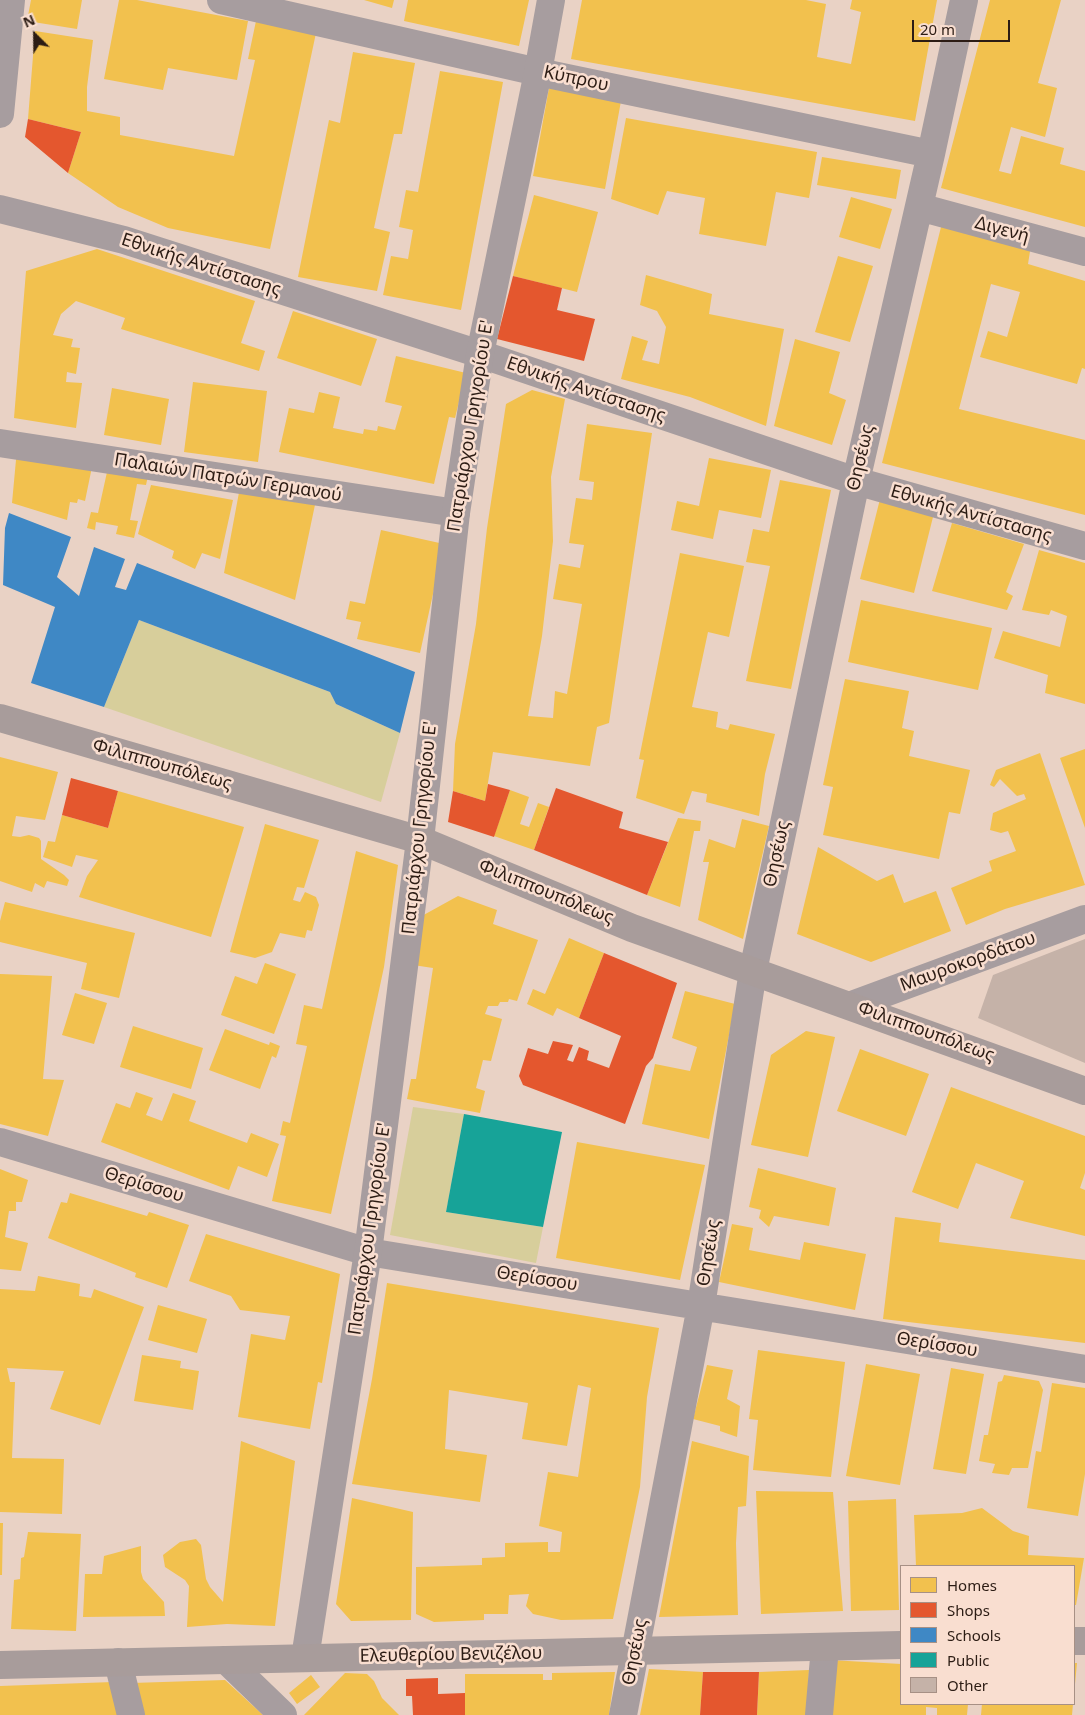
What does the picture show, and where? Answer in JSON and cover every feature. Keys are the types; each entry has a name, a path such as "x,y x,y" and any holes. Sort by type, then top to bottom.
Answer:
{"main road":[{"name":"Φιλιππουπόλεως","path":"0,718 420,840 632,928 852,1005 1085,1091"},
{"name":"Ελευθερίου Βενιζέλου","path":"0,1665 900,1645"}],"street":[{"path":"0,114 11,0"},
{"name":"Κύπρου","path":"221,0 274,6 538,72 931,154"},
{"name":"Πατριάρχου Γρηγορίου Ε'","path":"305,1658 368,1252 420,840 456,513 480,354 538,72 550,0"},
{"name":"Θησέως","path":"623,1715 701,1306 753,971 856,481 931,154 964,0"},
{"name":"Διγενή","path":"919,207 1085,252"},
{"name":"Εθνικής Αντίστασης","path":"0,209 124,240 480,354 856,481 1085,546"},
{"name":"Παλαιών Πατρών Γερμανού","path":"0,443 456,513"},
{"name":"Μαυροκορδάτου","path":"852,1005 1085,919"},
{"name":"Θερίσσου","path":"0,1142 368,1252 1085,1369"},
{"path":"819,1715 825,1647"},
{"path":"226,1660 283,1715"},
{"path":"118,1662 131,1715"}],"shaded area":[{"path":"139,620 330,692 336,704 400,733 381,802 104,707"},
{"path":"413,1107 464,1114 446,1212 543,1227 536,1263 390,1235"}],"building: Homes":[{"path":"31,0 82,0 77,29 27,21"},
{"path":"119,0 137,0 248,21 237,80 168,68 163,90 104,79"},
{"path":"364,0 394,0 392,8"},
{"path":"408,0 529,0 519,46 404,21"},
{"path":"582,0 806,0 826,4 817,57 851,64 861,12 850,9 852,0 937,0 915,121 571,59"},
{"path":"990,0 1061,0 1038,83 1057,88 1045,137 1011,127 999,171 1011,174 1021,136 1064,148 1060,164 1085,171 1085,227 941,188"},
{"path":"256,21 316,33 270,249 168,228 118,207 68,173 81,132 28,119 35,31 93,40 87,87 87,111 120,117 120,135 234,156 255,60 248,59"},
{"path":"353,52 415,63 402,134 394,134 374,228 390,232 377,291 298,277 329,120 340,123"},
{"path":"440,71 503,82 461,310 383,295 391,256 408,259 413,230 399,227 406,190 418,192"},
{"path":"549,88 621,101 605,189 533,176"},
{"path":"626,118 817,152 809,198 776,192 766,246 699,234 705,198 667,191 658,215 611,199"},
{"path":"822,157 901,170 896,199 817,185"},
{"path":"534,195 598,212 577,292 513,276"},
{"path":"851,197 892,209 880,249 839,237"},
{"path":"942,223 1031,245 1028,264 1085,281 1085,369 1082,368 1077,384 980,357 988,331 1007,337 1020,292 991,284 959,409 1085,440 1085,515 882,463"},
{"path":"97,249 255,301 241,343 265,351 259,371 121,329 125,318 76,301 61,314 53,335 73,339 71,347 80,348 76,374 67,372 66,382 82,383 76,428 14,418 26,271"},
{"path":"838,256 873,266 850,342 815,332"},
{"path":"646,275 712,294 709,314 784,329 766,426 690,397 621,379 632,336 648,341 642,360 659,364 666,327 657,311 640,305"},
{"path":"293,311 377,339 361,386 277,358"},
{"path":"795,339 840,352 829,393 846,400 832,445 774,426"},
{"path":"396,356 466,373 455,418 449,417 434,484 279,452 289,408 314,413 319,392 340,397 333,428 363,434 364,429 377,431 378,426 395,430 402,406 385,402"},
{"path":"193,382 267,391 258,462 184,452"},
{"path":"112,388 169,399 161,445 104,435"},
{"path":"532,390 565,399 551,477 553,541 542,636 528,716 553,718 555,691 567,694 582,604 553,599 559,564 580,568 584,545 569,543 576,498 592,500 594,482 579,480 587,424 652,433 609,723 597,727 590,766 493,752 485,801 453,791 455,744 476,624 487,528 506,404"},
{"path":"17,449 93,462 85,501 78,499 77,503 70,502 67,520 12,503"},
{"path":"709,458 771,470 761,518 719,510 713,539 671,530 677,501 699,506"},
{"path":"109,463 149,471 146,485 137,484 130,520 138,521 134,538 116,534 118,526 96,522 95,530 87,528 91,512 98,513"},
{"path":"780,480 831,490 791,689 746,681 770,566 746,562 753,529 769,532"},
{"path":"151,485 233,500 220,559 202,553 195,569 172,558 174,551 138,534"},
{"path":"240,487 316,500 295,600 224,573"},
{"path":"880,499 934,513 914,593 860,579"},
{"path":"952,523 1024,544 1006,592 1013,596 1007,610 932,591"},
{"path":"381,530 444,544 420,653 357,639 361,622 346,619 350,601 365,604"},
{"path":"1039,550 1085,563 1085,704 1045,693 1048,675 994,658 1003,631 1060,647 1067,616 1051,610 1049,615 1022,610"},
{"path":"680,553 744,566 729,637 708,632 692,707 718,712 716,727 728,730 730,724 775,734 765,774 759,816 706,802 707,794 692,791 684,814 636,798 644,760 639,759"},
{"path":"861,600 992,628 978,690 848,662"},
{"path":"845,679 909,691 902,728 914,731 909,756 970,770 960,814 949,812 939,859 823,835 833,787 823,785"},
{"path":"1085,749 1085,828 1060,758"},
{"path":"1040,753 1085,885 1005,909 966,925 951,888 992,871 989,861 1016,851 1008,831 1001,833 990,830 993,813 1026,799 1024,794 1017,796 1000,779 994,787 990,785 996,770"},
{"path":"0,757 58,772 45,820 16,816 12,836 29,835 39,838 41,841 41,859 69,880 67,886 47,881 44,888 35,883 32,892 0,881"},
{"path":"510,790 529,797 520,824 529,827 538,803 549,807 534,850 494,836"},
{"path":"118,791 244,827 211,937 79,897 87,876 98,860 76,855 72,867 43,857 48,841 55,842 62,815 108,828"},
{"path":"678,818 701,821 700,831 694,831 680,907 647,895"},
{"path":"742,819 769,826 743,939 698,920 709,862 703,862 709,839 735,848"},
{"path":"265,824 319,840 304,888 297,887 293,900 300,902 305,892 316,897 319,905 312,931 307,930 305,938 280,933 272,952 255,958 230,952"},
{"path":"818,847 877,881 893,874 904,903 936,891 951,931 871,962 797,934"},
{"path":"356,851 398,865 384,967 331,1214 272,1201 286,1136 280,1135 283,1121 290,1123 307,1046 296,1044 304,1005 322,1009"},
{"path":"458,896 497,910 493,924 538,940 517,1001 509,999 508,1002 500,1002 498,1006 488,1006 485,1014 502,1019 491,1061 483,1060 476,1088 485,1091 480,1113 407,1099 411,1079 416,1079 433,968 413,965 420,917"},
{"path":"5,902 135,933 119,998 81,989 87,963 0,942 0,921"},
{"path":"569,938 604,953 579,1018 557,1008 553,1016 527,1004 533,989 545,994"},
{"path":"265,963 296,974 274,1034 221,1015 235,976 257,984"},
{"path":"0,974 52,976 43,1079 64,1080 48,1136 0,1124"},
{"path":"685,991 735,1004 709,1139 642,1124 655,1064 690,1071 697,1047 672,1038"},
{"path":"75,993 107,1003 94,1044 62,1035"},
{"path":"133,1026 203,1048 191,1089 120,1067"},
{"path":"225,1029 269,1045 270,1042 280,1046 276,1058 272,1056 260,1089 209,1070"},
{"path":"806,1031 835,1037 808,1157 751,1145 771,1055"},
{"path":"860,1049 929,1074 906,1136 837,1111"},
{"path":"951,1087 1085,1136 1085,1173 1080,1188 1085,1190 1085,1236 1010,1218 1024,1181 976,1163 958,1209 912,1192"},
{"path":"136,1092 153,1098 146,1115 162,1121 173,1093 196,1101 189,1121 247,1143 251,1133 279,1144 267,1177 238,1166 229,1190 101,1142 116,1103 130,1108"},
{"path":"577,1142 705,1165 680,1280 556,1258"},
{"path":"758,1168 836,1188 829,1226 774,1216 769,1227 759,1218 761,1210 749,1207"},
{"path":"0,1169 28,1180 22,1202 16,1202 16,1211 9,1211 5,1237 28,1243 21,1271 0,1269"},
{"path":"70,1193 147,1216 149,1212 189,1225 167,1288 135,1277 136,1273 48,1238 61,1202 67,1203"},
{"path":"895,1217 941,1223 939,1242 1085,1260 1085,1343 883,1319"},
{"path":"732,1224 753,1228 749,1250 800,1260 804,1242 866,1254 855,1310 719,1282"},
{"path":"206,1234 340,1274 322,1383 318,1382 310,1429 238,1417 251,1334 285,1340 290,1316 240,1310 231,1296 189,1281"},
{"path":"38,1276 80,1284 79,1296 91,1298 94,1289 144,1307 100,1425 50,1409 64,1371 7,1368 10,1382 15,1382 12,1458 64,1459 62,1514 0,1512 0,1289 35,1291"},
{"path":"387,1283 659,1328 647,1397 640,1487 613,1619 561,1620 533,1614 526,1606 529,1594 509,1595 508,1614 484,1614 484,1620 434,1622 416,1614 416,1567 482,1565 482,1558 505,1557 505,1543 548,1542 548,1552 560,1552 562,1532 539,1526 548,1472 578,1477 591,1388 578,1385 567,1446 522,1439 528,1403 449,1390 445,1449 487,1455 480,1502 352,1484 372,1379"},
{"path":"158,1305 207,1319 197,1353 148,1340"},
{"path":"758,1350 845,1362 831,1477 753,1470 758,1420 749,1419"},
{"path":"142,1355 181,1361 180,1368 199,1371 193,1410 134,1401"},
{"path":"866,1364 920,1374 900,1485 846,1476"},
{"path":"707,1365 733,1370 727,1399 740,1406 737,1437 720,1431 720,1426 693,1419"},
{"path":"951,1368 984,1374 966,1474 933,1469"},
{"path":"1004,1375 1039,1381 1043,1390 1028,1468 1012,1468 1009,1475 992,1473 995,1464 979,1461 984,1435 988,1435 998,1382 1002,1381"},
{"path":"1052,1383 1085,1388 1085,1474 1078,1516 1027,1508 1036,1451 1041,1452"},
{"path":"241,1441 295,1461 275,1626 227,1624 187,1627 189,1586 185,1580 165,1567 163,1555 180,1542 196,1539 201,1545 206,1579 210,1587 223,1602"},
{"path":"692,1441 749,1456 746,1506 738,1507 736,1543 738,1615 659,1617"},
{"path":"756,1491 833,1492 843,1611 761,1614"},
{"path":"352,1498 413,1512 411,1620 351,1621 336,1604"},
{"path":"896,1499 899,1610 851,1611 848,1501"},
{"path":"982,1508 1013,1531 1029,1536 1028,1555 1084,1558 1076,1605 1075,1565 916,1565 914,1515 962,1513"},
{"path":"0,1523 3,1523 2,1575 0,1575"},
{"path":"28,1532 81,1534 76,1631 11,1629 14,1580 20,1579 21,1558 24,1557"},
{"path":"141,1546 141,1572 143,1579 164,1602 165,1616 83,1617 85,1574 102,1574 104,1556"},
{"path":"830,1660 900,1664 900,1705 968,1705 967,1715 937,1715 937,1708 926,1707 926,1715 828,1715"},
{"path":"1075,1663 1077,1663 1075,1684"},
{"path":"649,1669 703,1672 700,1715 640,1715"},
{"path":"809,1670 807,1715 757,1715 759,1672"},
{"path":"615,1672 609,1715 465,1715 465,1674 543,1674 543,1680 552,1680 552,1673"},
{"path":"345,1673 367,1674 374,1681 382,1698 399,1715 304,1715"},
{"path":"311,1675 320,1687 297,1704 289,1693"},
{"path":"225,1680 263,1715 140,1715 132,1683"},
{"path":"113,1682 122,1715 0,1715 0,1686"},
{"path":"982,1705 1073,1705 1072,1715 981,1715"}],"building: Shops":[{"path":"28,119 81,132 68,173 25,137"},
{"path":"513,276 562,288 557,310 595,319 584,361 497,339"},
{"path":"71,778 118,791 108,828 62,815"},
{"path":"488,784 510,790 494,837 448,822 453,791 485,801"},
{"path":"556,788 623,812 619,828 668,842 647,895 534,850"},
{"path":"604,953 677,983 653,1058 646,1066 625,1124 523,1085 519,1076 528,1048 548,1054 553,1041 573,1045 567,1060 573,1062 579,1047 589,1051 587,1060 609,1068 621,1036 579,1018"},
{"path":"703,1672 759,1672 757,1715 700,1715"},
{"path":"438,1678 438,1694 465,1693 465,1715 413,1715 412,1696 406,1696 406,1679"}],"building: Schools":[{"path":"9,513 71,537 57,577 79,596 94,547 125,559 115,587 126,590 137,563 415,672 400,733 336,704 330,692 139,620 104,707 31,683 55,607 3,585 5,528"}],"building: Public":[{"path":"464,1114 562,1132 543,1227 446,1212"}],"building: Other":[{"path":"1085,939 1085,1063 978,1018 993,975"}]}
